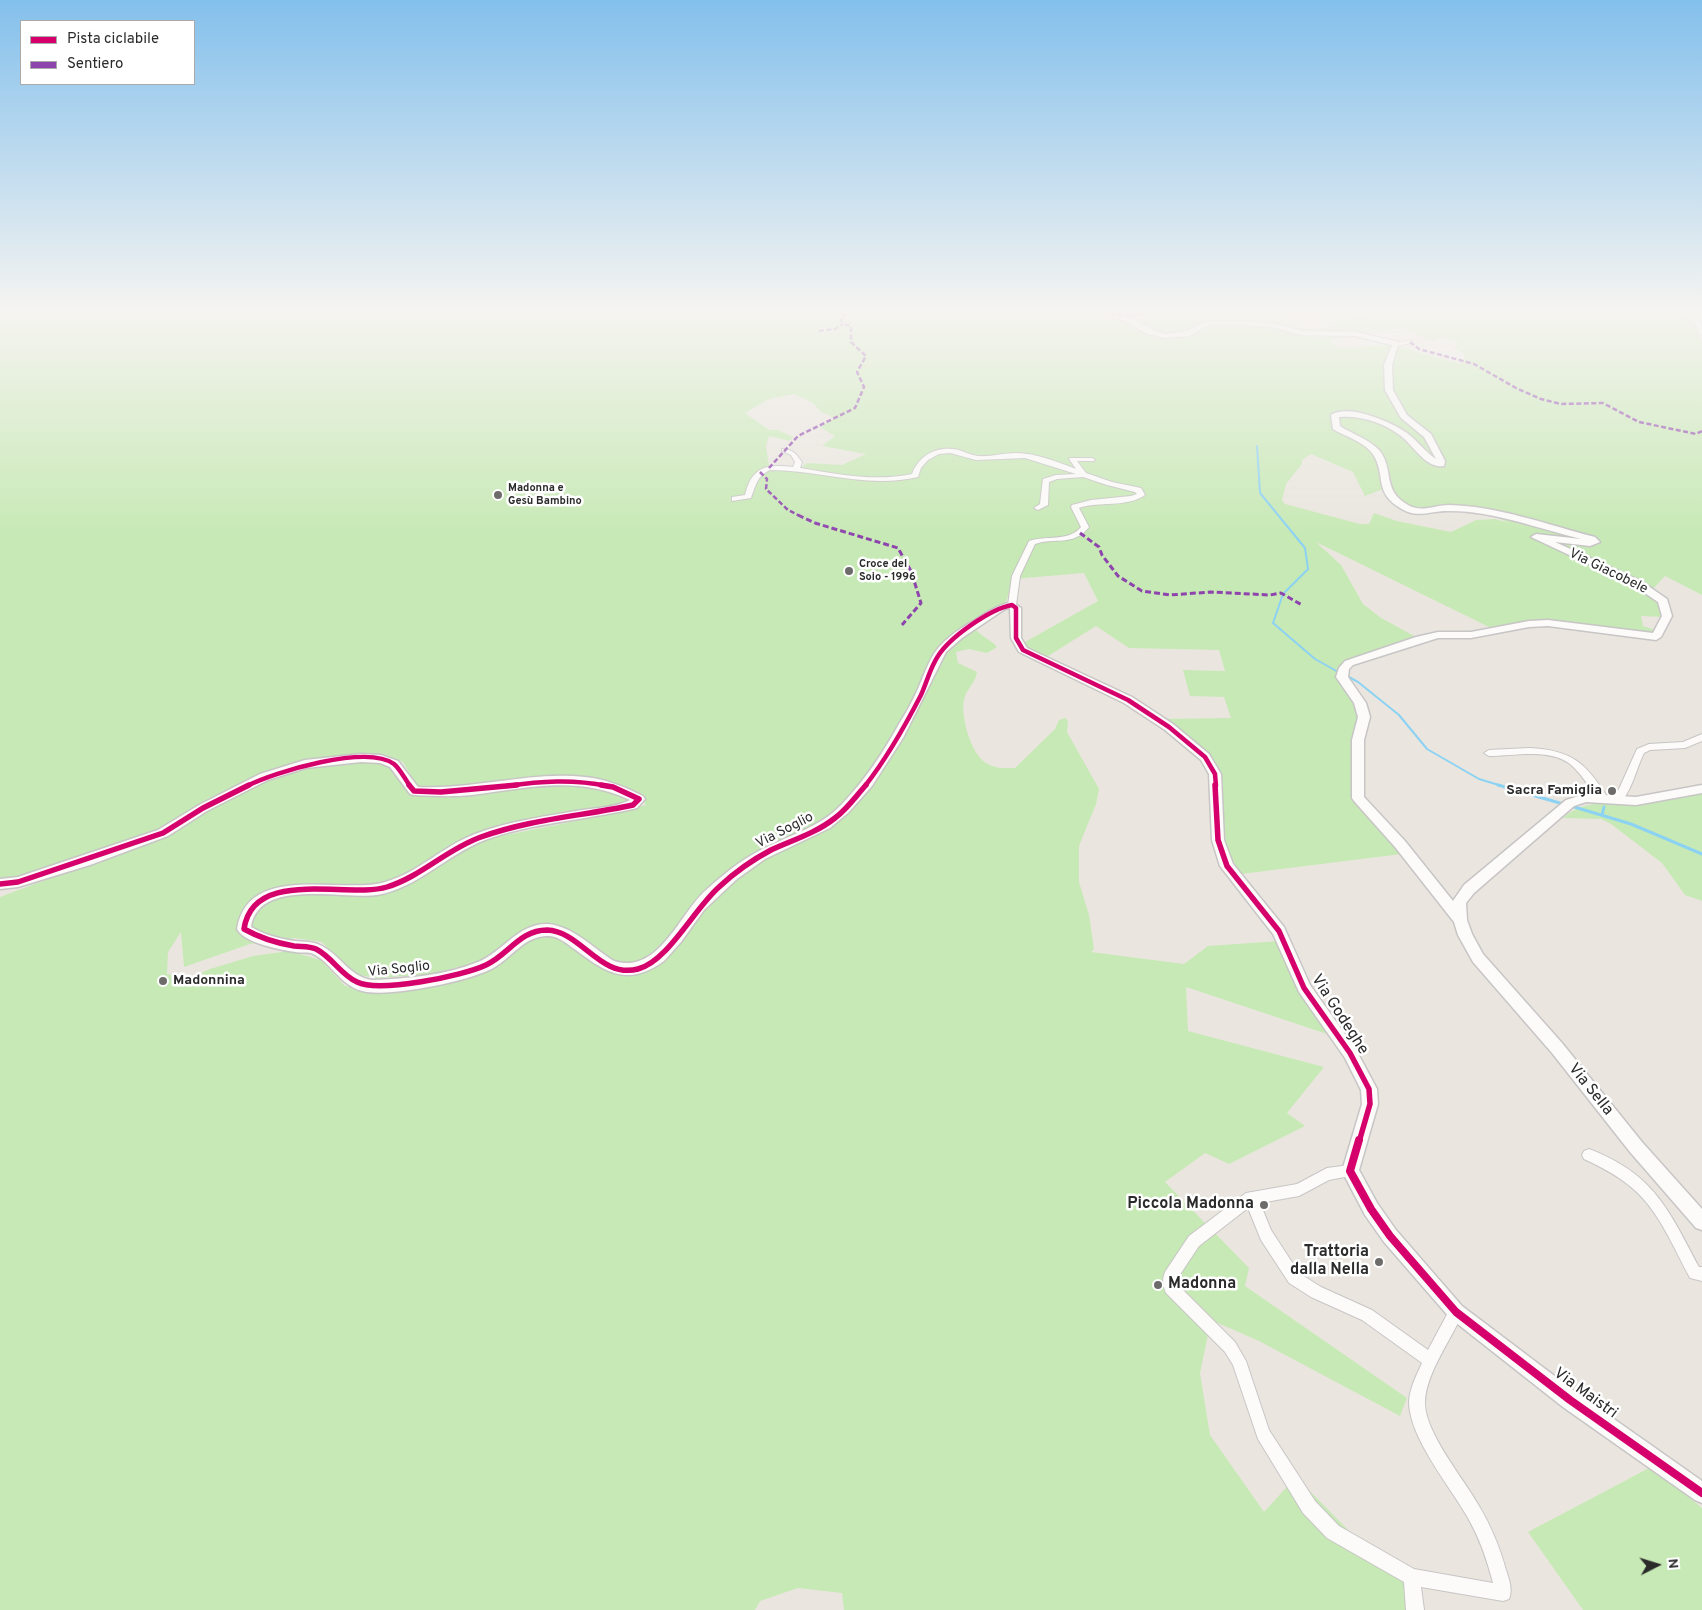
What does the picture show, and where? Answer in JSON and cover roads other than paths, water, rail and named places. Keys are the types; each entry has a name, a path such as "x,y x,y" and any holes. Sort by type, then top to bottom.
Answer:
{"street":[{"name":"Via Giacobele","path":"1389,386 1389,390 1404,416 1428,436 1442,461 1441,464 1432,462 1411,439 1366,417 1348,413 1335,415 1336,427 1373,448 1380,457 1384,485 1396,501 1409,509 1426,513 1449,507 1477,510 1595,540 1590,543 1536,537 1637,583 1663,601 1667,616 1658,634 1651,637 1548,623 1529,624 1471,635 1438,635 1420,639 1350,663 1343,672 1360,703 1364,717 1358,740 1358,798 1400,844 1460,920"},
{"path":"784,450 793,454 800,462 796,469"},
{"path":"735,499 748,496 751,484 760,472 775,468 870,479 912,476 925,457 949,451 979,458 1022,455 1086,474 1122,488 1138,490 1141,495 1133,498 1082,504 1075,507 1084,527 1080,533 1070,538 1032,542 1016,576 1012,605"},
{"path":"1086,474 1072,459 1092,460"},
{"path":"1038,508 1044,505 1046,481 1056,477 1086,474"},
{"name":"Via Godeghe","path":"1012,605 1016,608 1016,638 1023,650 1128,700 1176,733 1205,757 1215,774 1218,840 1227,866 1279,931 1304,988 1350,1053 1370,1089 1370,1104 1350,1171"},
{"name":"Via Soglio","path":"0,884 18,882 85,861 163,832 203,808 264,777 305,764 361,758 381,760 394,764 414,791 446,794 520,784 580,782 622,790 639,800 633,805 506,830 480,837 463,844 404,882 385,888 342,892 308,888 284,892 264,899 251,908 244,920 244,929 257,937 281,944 317,949 347,978 364,986 388,986 459,974 486,966 529,933 542,929 559,931 610,966 636,970 652,963 702,902 735,872 762,855 807,835 843,811 865,786 902,730 938,656 957,637 1002,607 1012,605"},
{"path":"1617,799 1623,794 1631,768 1640,751 1649,748 1685,745 1702,737"},
{"path":"1489,753 1546,753 1566,757 1581,770 1603,798"},
{"path":"1460,920 1459,902 1469,889 1567,806 1586,798 1636,801 1702,789"},
{"name":"Via Sella","path":"1460,920 1465,935 1478,958 1557,1048 1636,1147 1702,1222"},
{"path":"1589,1155 1612,1166 1647,1192 1670,1226 1695,1273 1702,1274"},
{"path":"1350,1171 1371,1209 1390,1236 1456,1312 1431,1361 1417,1403 1422,1424 1486,1534 1503,1593 1412,1578 1344,1540 1327,1527 1309,1507 1263,1434 1242,1369 1230,1347 1171,1288 1170,1277 1194,1241 1251,1198 1299,1190 1326,1174 1350,1171"},
{"path":"1251,1198 1266,1234 1294,1278 1316,1292 1367,1315 1431,1361"},
{"name":"Via Maistri","path":"1456,1312 1570,1400 1702,1493"},
{"path":"1412,1578 1415,1610"}],"waterway":[{"path":"1257,446 1260,493 1305,548 1308,569 1283,594 1273,623 1315,659 1340,673"},
{"path":"1347,676 1358,682 1399,715 1427,749 1479,779 1502,786"},
{"path":"1498,785 1563,804"},
{"path":"1571,806 1631,824 1702,854"},
{"path":"1602,815 1604,807"}],"place":[{"name":"Madonna e Gesù Bambino","path":"498,495"},
{"name":"Croce del Soio - 1996","path":"849,571"},
{"name":"Sacra Famiglia","path":"1612,791"},
{"name":"Madonnina","path":"163,981"},
{"name":"Piccola Madonna","path":"1264,1205"},
{"name":"Trattoria dalla Nella","path":"1379,1262"},
{"name":"Madonna","path":"1158,1285"}]}
